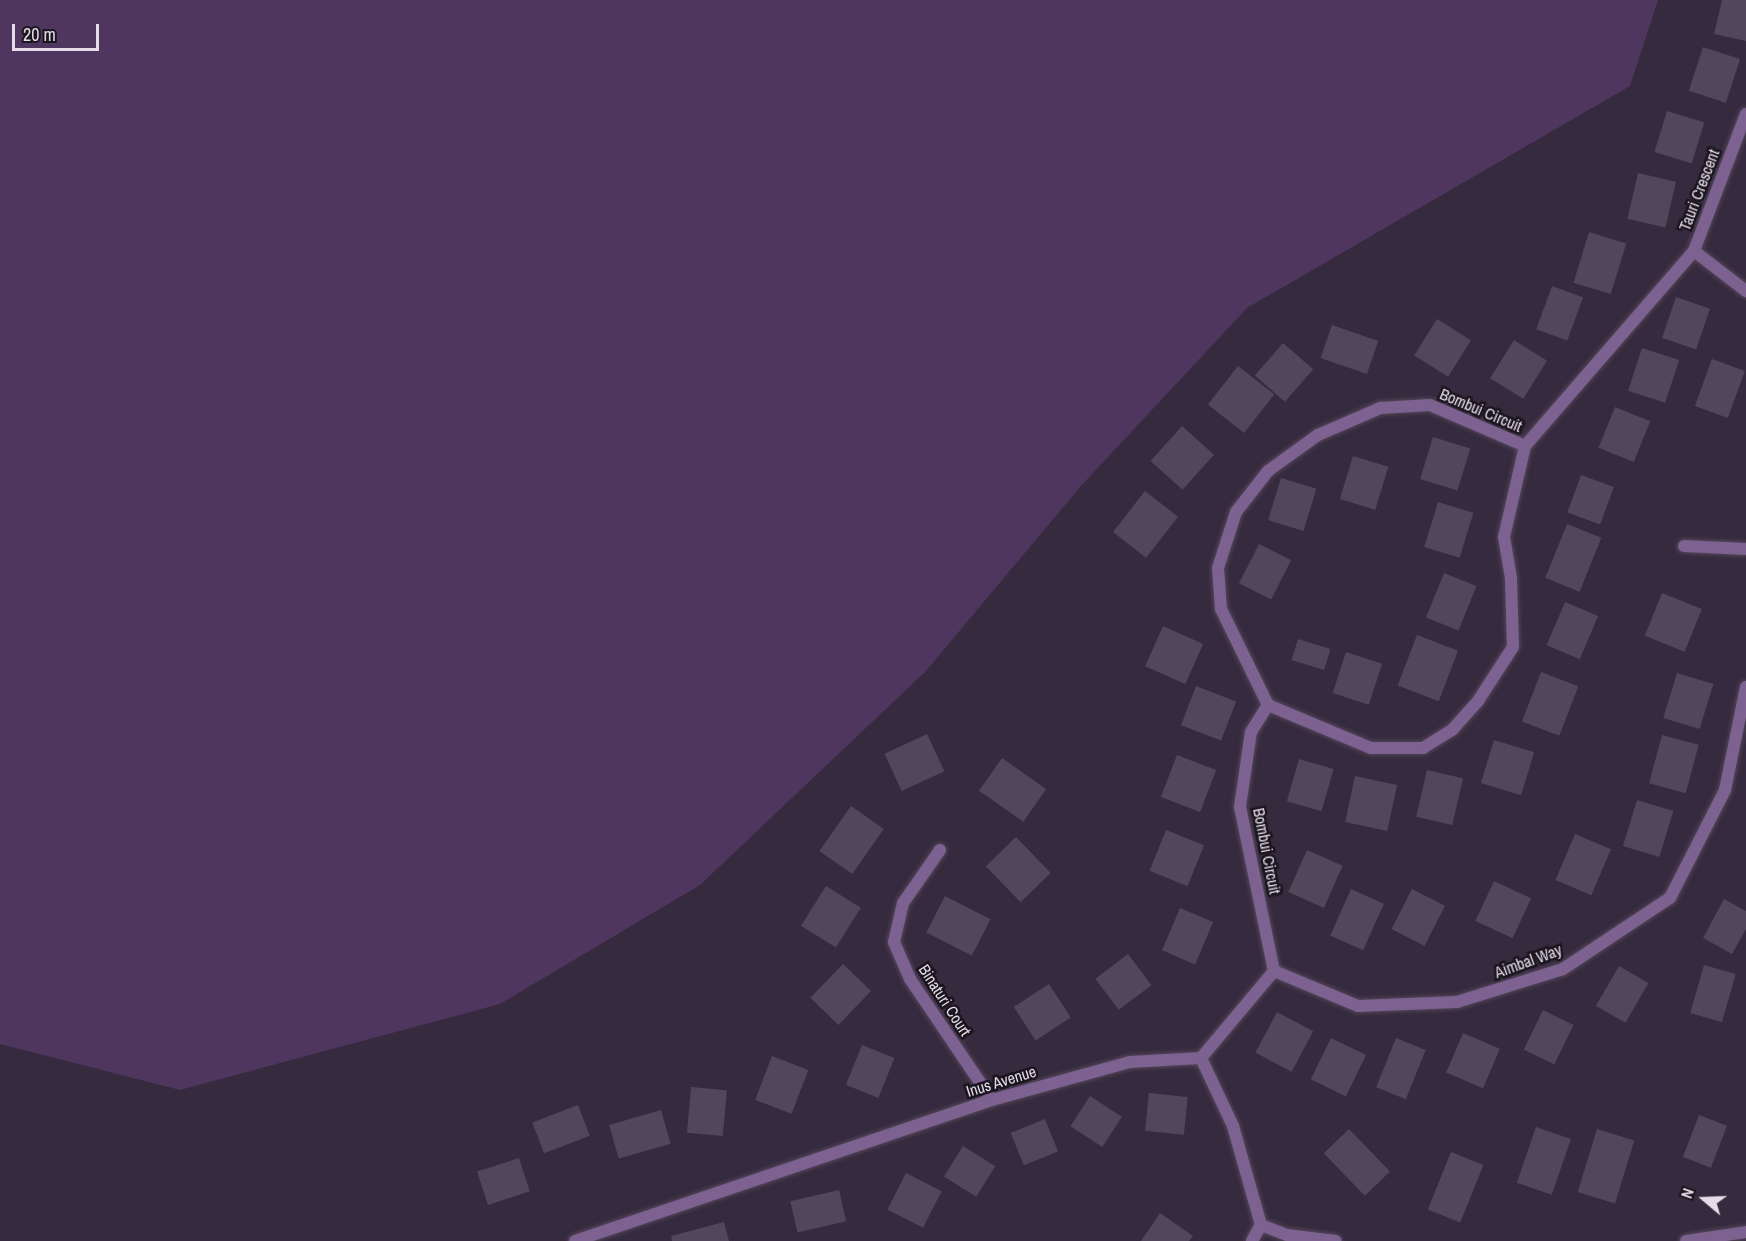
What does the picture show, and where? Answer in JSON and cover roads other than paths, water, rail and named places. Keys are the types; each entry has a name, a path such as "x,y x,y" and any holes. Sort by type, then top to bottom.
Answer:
{"street":[{"name":"Tauri Crescent","path":"1746,114 1694,251 1746,291"},
{"name":"Bombui Circuit","path":"1525,446 1430,405 1380,408 1318,435 1268,471 1236,512 1218,568 1221,609 1268,705 1371,748 1423,748 1452,730 1478,701 1513,647 1511,578 1504,537 1525,446 1694,251"},
{"path":"1684,546 1746,549"},
{"name":"Aimbal Way","path":"1274,971 1358,1006 1457,1002 1563,969 1670,898 1725,790 1746,687"},
{"name":"Bombui Circuit","path":"1268,705 1251,732 1240,807 1274,971"},
{"name":"Binaturi Court","path":"940,850 903,903 894,942 909,979 992,1100"},
{"path":"1252,1241 1261,1225 1233,1126 1201,1058 1274,971"},
{"name":"Inus Avenue","path":"575,1241 992,1100 1130,1062 1201,1058"},
{"path":"1261,1225 1287,1235 1336,1241"},
{"path":"1686,1241 1746,1232"}]}
